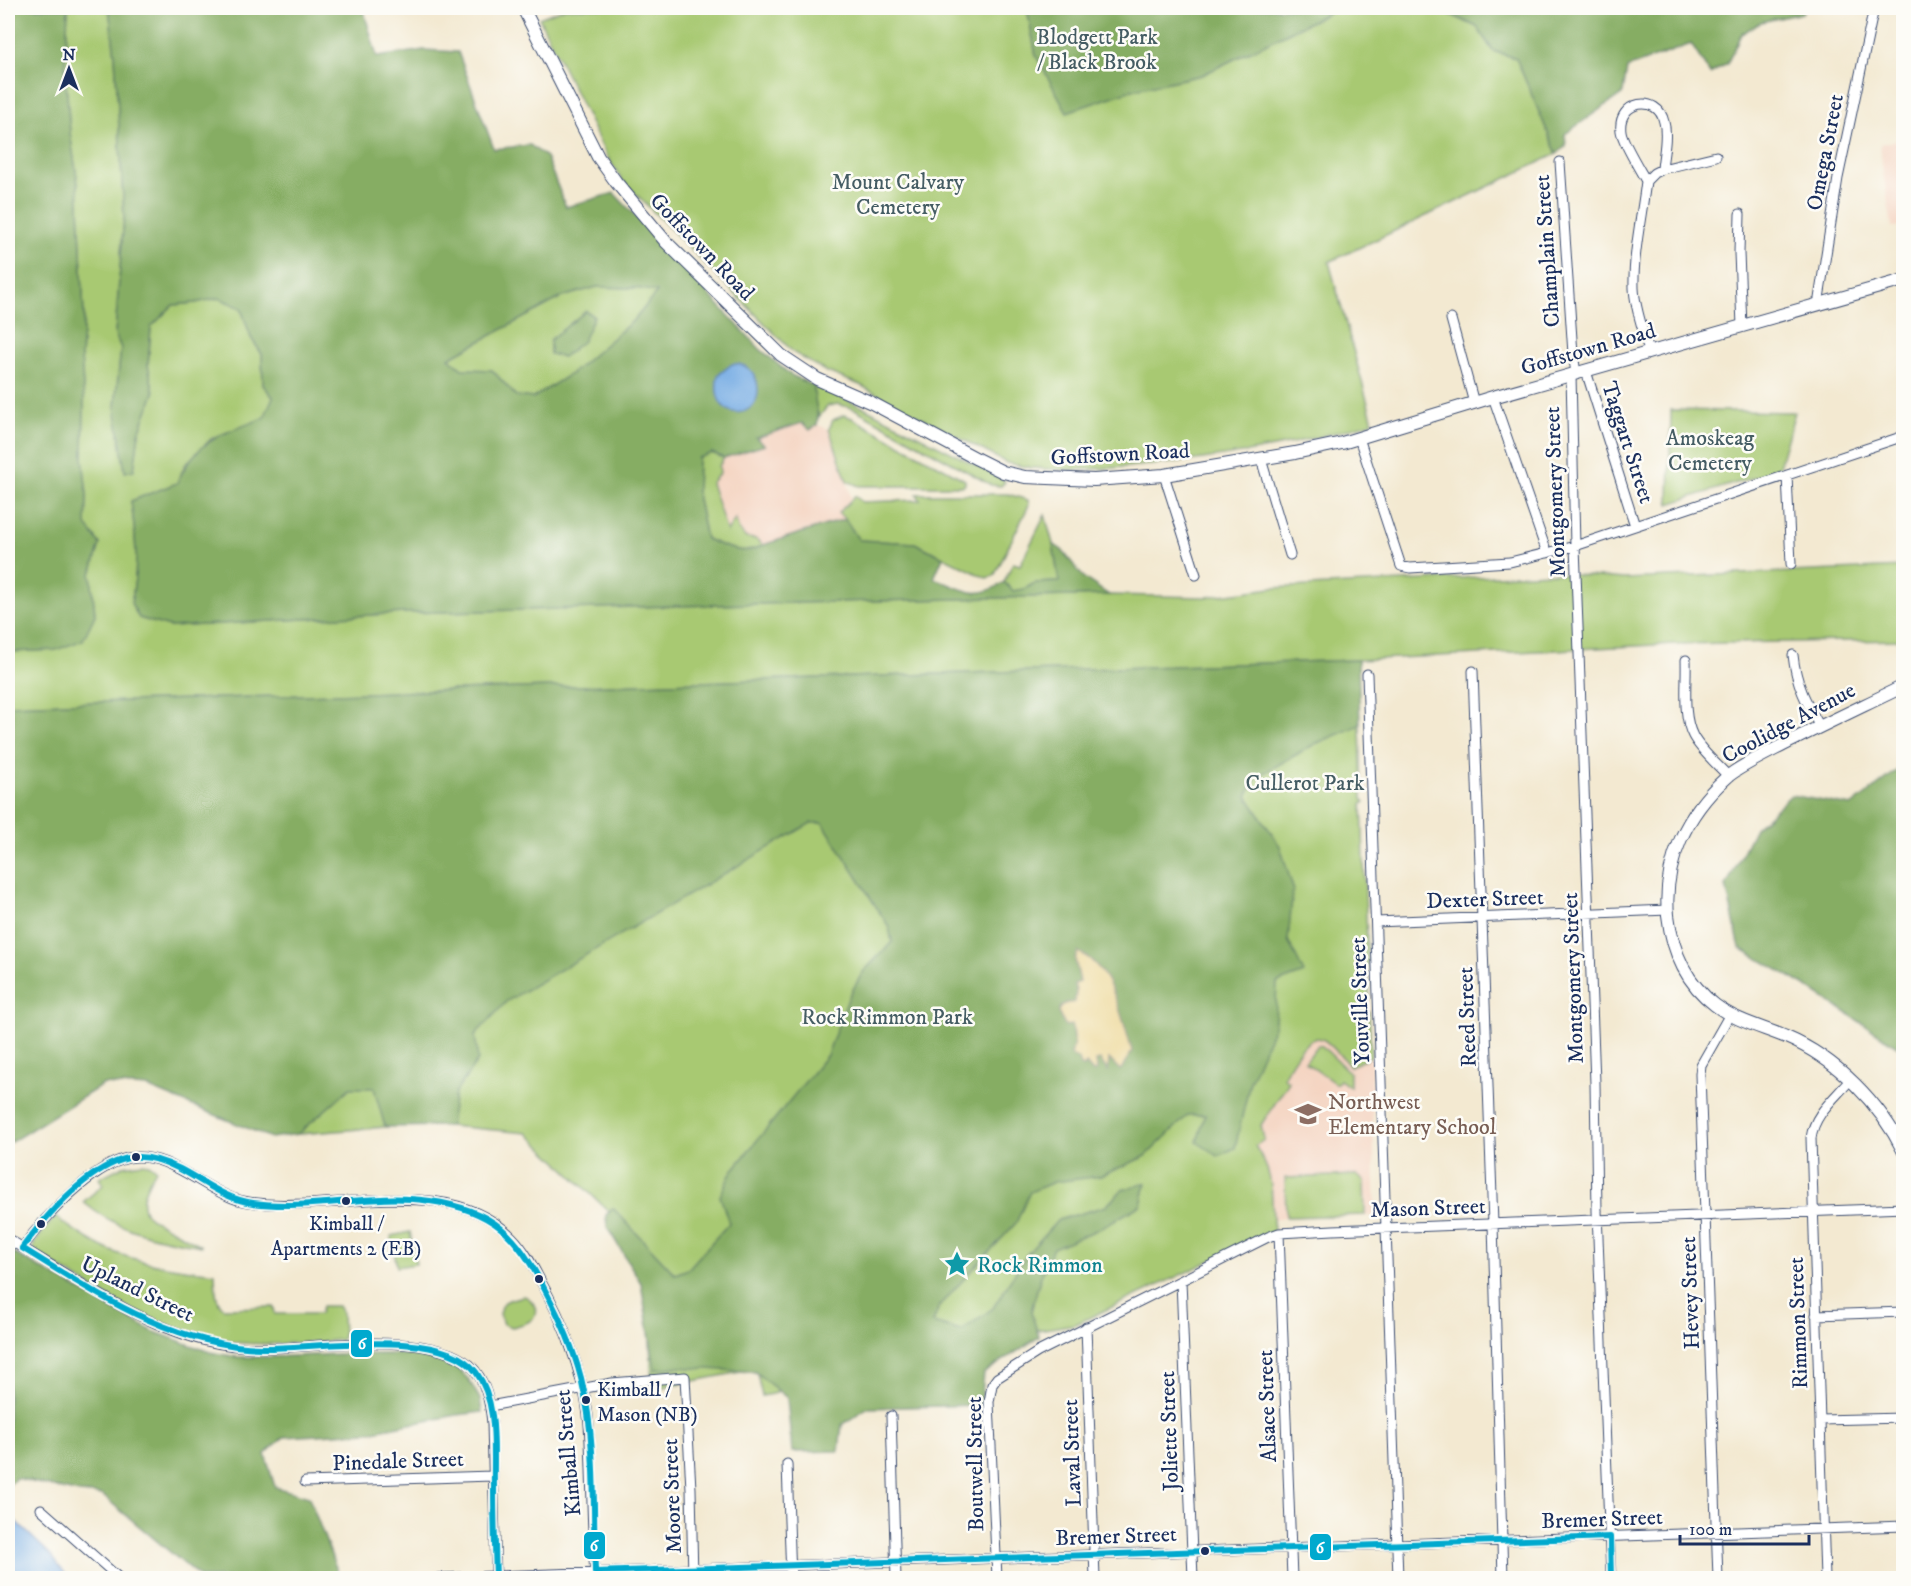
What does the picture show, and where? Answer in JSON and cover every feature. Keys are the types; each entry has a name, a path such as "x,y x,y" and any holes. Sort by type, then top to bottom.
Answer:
{"main road":[{"name":"Goffstown Road","path":"523,8 598,157 616,182 666,242 792,364 817,379 872,403 976,459 1003,472 1025,477 1061,480 1164,475 1261,459 1359,438 1649,352 1904,280"},
{"name":"Coolidge Avenue","path":"1904,686 1728,776 1699,806 1683,832 1670,872 1667,892 1671,939 1679,960 1706,997 1730,1014 1798,1042 1836,1067 1878,1110 1904,1152"}],"street":[{"name":"Omega Street","path":"1818,305 1836,188 1874,8"},
{"path":"1649,352 1634,289 1646,181 1621,131 1622,119 1633,104 1652,105 1660,112 1664,122 1662,169"},
{"path":"1646,181 1662,169 1716,156"},
{"name":"Champlain Street","path":"1560,162 1573,354 1578,373"},
{"path":"1740,214 1742,326"},
{"path":"1451,319 1474,403"},
{"name":"Taggart Street","path":"1578,373 1635,526"},
{"name":"Montgomery Street","path":"1578,373 1575,546 1611,1578"},
{"path":"1493,398 1547,553"},
{"path":"1359,438 1402,568 1510,562 1575,546 1904,436"},
{"path":"1261,459 1290,555"},
{"path":"1164,475 1196,575"},
{"path":"1787,475 1791,564"},
{"path":"1793,655 1795,676 1800,691 1820,727"},
{"path":"1686,660 1689,729 1728,776"},
{"name":"Reed Street","path":"1473,671 1503,1578"},
{"name":"Youville Street","path":"1367,674 1398,1578"},
{"name":"Dexter Street","path":"1376,922 1668,910"},
{"name":"Hevey Street","path":"1718,1578 1701,1065 1730,1014"},
{"name":"Rimmon Street","path":"1825,1578 1811,1138 1814,1124 1850,1080"},
{"name":"Kimball Street","path":"22,1248 60,1204 100,1171 117,1162 137,1157 166,1163 238,1200 268,1204 420,1200 460,1205 479,1213 496,1223 512,1237 524,1253 561,1323 574,1356 584,1389 590,1437 595,1575"},
{"name":"Mason Street","path":"992,1384 997,1378 1038,1352 1280,1233 1904,1208"},
{"name":"Alsace Street","path":"1280,1233 1292,1578"},
{"name":"Upland Street","path":"8,1239 63,1273 141,1316 169,1329 208,1341 267,1348 400,1344 440,1351 460,1359 477,1373 487,1392 490,1406 496,1577"},
{"name":"Joliette Street","path":"1181,1281 1193,1578"},
{"path":"1816,1315 1904,1312"},
{"name":"Laval Street","path":"1086,1327 1095,1578"},
{"name":"Moore Street","path":"584,1389 649,1379 685,1377 692,1574"},
{"name":"Boutwell Street","path":"992,1384 989,1402 997,1578"},
{"path":"490,1406 584,1389"},
{"path":"891,1416 897,1578"},
{"path":"1820,1420 1904,1418"},
{"path":"788,1464 791,1578"},
{"name":"Pinedale Street","path":"305,1482 492,1476"},
{"path":"41,1509 119,1578"},
{"name":"Bremer Street","path":"438,1578 692,1574 791,1565 1904,1526"}],"shaded area":[{"path":"1903,139 1903,226 1892,227 1880,144"},
{"path":"802,423 810,430 817,425 829,429 844,469 851,498 838,513 845,519 763,545 755,550 706,539 712,453 724,458 764,445 755,438"},
{"name":"Northwest Elementary School","path":"1369,999 1376,1216 1286,1217 1273,1220 1273,1202 1255,1146 1275,1024 1359,1010"}],"green space":[{"path":"8,8 68,8 65,69 70,133 78,184 84,317 81,356 84,402 83,458 87,496 86,525 100,544 91,574 95,615 83,640 56,650 8,652"},
{"path":"68,8 109,8 115,55 124,216 115,334 121,348 115,407 134,469 139,433 154,393 148,365 151,327 173,305 219,298 241,308 251,338 262,354 263,385 273,397 265,418 212,438 185,465 177,483 131,501 136,552 131,603 139,618 170,627 404,613 1109,595 1206,597 1272,588 1551,573 1624,579 1904,567 1903,640 1675,644 1358,660 8,705 8,652 56,650 95,615 91,574 100,544 86,525 87,496 83,458 84,402 81,356 84,317 78,184 70,133 65,69"},
{"path":"109,8 363,8 377,57 424,50 458,52 494,149 530,145 546,157 566,207 614,193 760,349 791,375 814,386 818,420 817,425 810,430 802,423 756,438 765,445 724,458 712,453 698,458 697,494 706,539 734,550 756,549 845,519 859,540 915,543 943,557 934,578 969,592 985,591 1004,582 1013,591 1024,589 1035,583 1059,582 1053,544 1062,550 1084,578 1109,595 404,613 170,627 139,618 131,603 136,552 131,501 177,483 185,468 202,447 223,434 264,418 273,397 263,385 262,354 251,338 241,308 219,298 173,305 151,327 148,365 154,393 139,433 134,470 125,472 115,407 121,348 115,334 124,216 115,55","holes":["597,287 635,288 657,292 636,318 572,373 533,398 516,396 492,370 462,369 449,358 562,297"]},
{"name":"Mount Calvary Cemetery","path":"565,8 1027,8 1036,56 1135,89 1202,75 1338,8 1437,8 1477,27 1493,51 1516,58 1557,154 1329,262 1373,422 1309,439 1211,458 1112,468 1072,470 1033,468 1007,463 860,385 825,371 794,353 623,181 606,155 539,18"},
{"name":"Blodgett Park / Black Brook","path":"1027,8 1338,8 1202,75 1135,89 1067,112 1036,56"},
{"path":"1437,8 1805,8 1802,13 1761,22 1741,34 1727,64 1710,74 1691,44 1627,68 1623,93 1565,134 1566,146 1557,154 1516,58 1493,51 1477,27"},
{"path":"596,287 636,288 658,292 636,318 572,373 533,398 516,396 492,370 462,369 449,358 562,297","holes":["586,311 594,316 582,341 563,357 551,354 550,340"]},
{"path":"586,311 594,316 583,341 563,357 550,354 550,340"},
{"path":"814,386 865,408 1005,482 1001,486 991,485 855,409 838,404 828,406 819,417 814,399"},
{"name":"Amoskeag Cemetery","path":"1671,410 1795,412 1778,470 1669,504"},
{"path":"844,415 965,480 965,484 962,486 859,486 847,481 829,429 833,420"},
{"path":"712,453 724,458 719,466 720,473 711,483 727,532 735,519 739,530 746,538 756,539 763,545 756,549 734,550 706,539 697,494 698,457"},
{"path":"917,494 1008,494 1028,500 1029,505 994,576 986,578 915,543 859,540 845,519 838,513 855,496 862,502 920,500"},
{"path":"1045,515 1053,544 1059,582 1035,583 1024,589 1013,591 1004,582 1013,563 1020,565"},
{"name":"Rock Rimmon Park","path":"1358,660 1360,725 1315,744 1257,777 1247,796 1280,846 1293,888 1288,940 1304,973 1277,983 1275,1024 1250,1082 1235,1148 1218,1156 1197,1142 1205,1115 1188,1115 1146,1156 1101,1176 1054,1182 1030,1192 1016,1223 939,1306 933,1323 961,1331 993,1308 1027,1254 1058,1220 1106,1206 1122,1190 1146,1183 1141,1205 1099,1229 1053,1248 1040,1279 1031,1312 1039,1337 984,1373 981,1405 867,1408 842,1425 839,1451 792,1452 787,1398 755,1372 675,1367 655,1370 641,1283 607,1227 606,1215 613,1208 675,1274 688,1269 729,1223 720,1196 732,1171 827,1055 849,996 863,972 892,942 889,927 823,823 811,823 507,1001 475,1035 478,1060 455,1093 450,1126 385,1127 374,1088 350,1088 298,1134 271,1138 147,1087 104,1084 8,1144 8,705"},
{"name":"Rock Rimmon Park","path":"8,713 1084,733 1360,725 1362,799 1365,802 1362,804 1369,999 1359,1010 1369,1011 1371,1056 1350,1067 1329,1044 1316,1038 1304,1045 1283,1077 1289,1082 1261,1125 1264,1140 1255,1146 1270,1178 1274,1231 1076,1324 774,1371 777,1393 762,1396 756,1369 652,1389 646,1247 527,1133 450,1126 451,1116 380,1107 385,1127 298,1134 334,1102"},
{"path":"1903,766 1903,1050 1804,985 1740,948 1726,886 1755,828 1791,795 1851,806"},
{"path":"1318,1045 1322,1046 1350,1073 1350,1087 1340,1080 1336,1084 1305,1062"},
{"path":"149,1164 156,1169 144,1194 145,1212 150,1218 202,1246 154,1237 124,1227 83,1202 103,1185 99,1178 123,1166"},
{"path":"1357,1175 1364,1181 1365,1215 1286,1217 1285,1178"},
{"path":"55,1217 110,1251 155,1264 215,1273 217,1297 223,1308 274,1307 275,1314 320,1314 322,1306 338,1306 342,1313 343,1337 341,1340 280,1344 218,1340 193,1334 145,1316 99,1292 33,1251 34,1243"},
{"path":"410,1232 416,1264 397,1267 391,1236"},
{"path":"8,1250 152,1331 210,1352 237,1357 426,1354 457,1368 469,1380 480,1399 482,1412 368,1432 284,1437 265,1454 275,1487 309,1497 340,1578 201,1578 102,1495 79,1493 16,1478 8,1486"},
{"path":"524,1296 535,1306 534,1317 512,1327 503,1324 500,1311 503,1303"}],"sand":[{"path":"1078,952 1090,959 1099,969 1114,994 1132,1051 1120,1070 1109,1059 1108,1071 1100,1060 1096,1061 1097,1070 1093,1072 1086,1064 1084,1067 1081,1066 1079,1059 1071,1055 1074,1040 1073,1029 1071,1025 1066,1026 1059,1011 1064,1004 1075,1002 1074,984 1080,982 1075,959"}],"water":[{"path":"732,364 748,368 757,383 756,400 750,408 743,412 726,409 720,402 717,390 718,375"},
{"path":"8,1514 51,1555 68,1578 8,1578"}],"transit line":[{"name":"6","path":"496,1578 492,1413 483,1384 476,1372 459,1358 436,1349 407,1344 376,1343 262,1348 229,1345 197,1338 136,1314 22,1248 55,1208 83,1182 113,1163 134,1157 168,1163 224,1194 253,1203 297,1205 408,1199 452,1205 487,1219 513,1240 535,1271 561,1322 578,1366 586,1402 592,1450 595,1572 1610,1537 1611,1578"}],"place":[{"name":"Northwest Elementary School","path":"1308,1114"},
{"name":"Kimball / Apartments 2 (EB)","path":"346,1201"},
{"name":"Rock Rimmon","path":"957,1264"},
{"name":"Kimball / Mason (NB)","path":"586,1400"}],"park label":[{"name":"Cullerot Park","path":"1305,782"}]}
